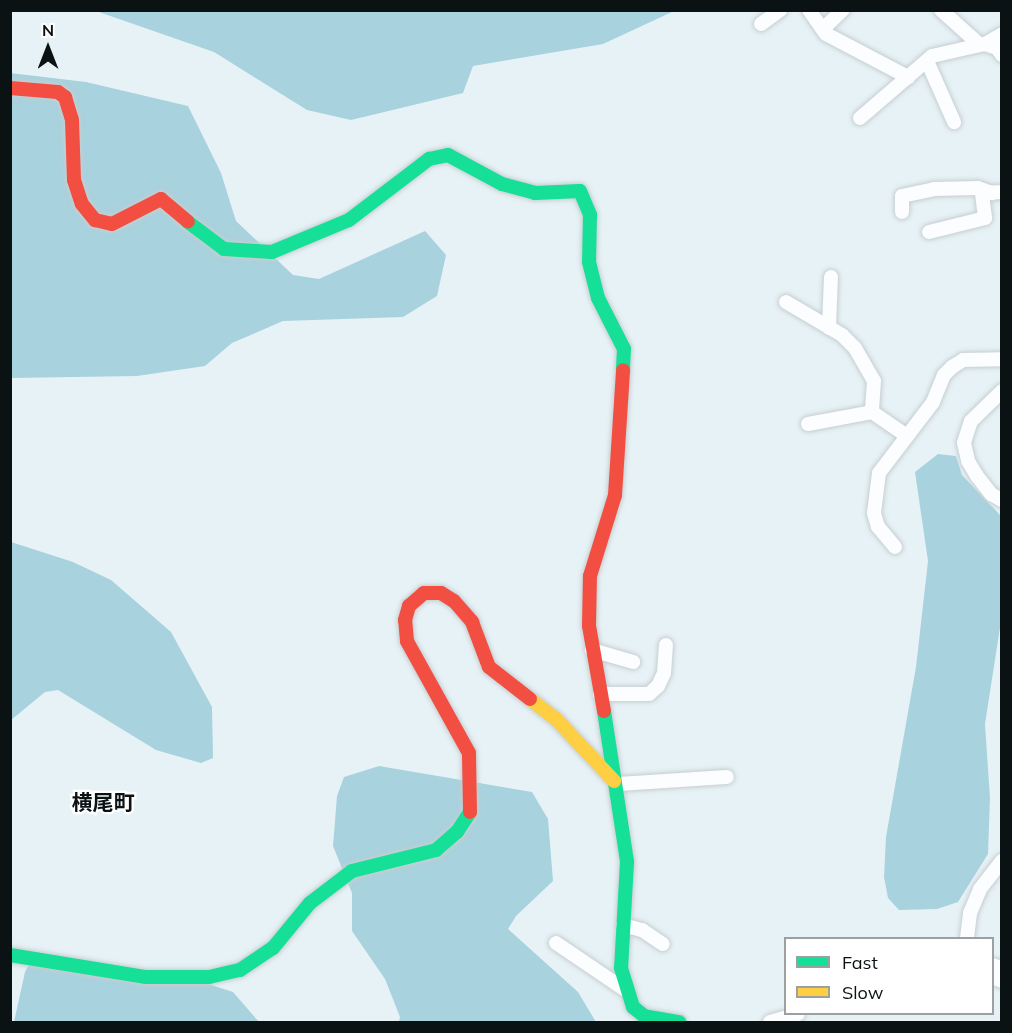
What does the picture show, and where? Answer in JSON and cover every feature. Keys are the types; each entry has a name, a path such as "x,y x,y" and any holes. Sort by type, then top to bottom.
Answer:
{"street":[{"path":"761,24 780,10"},
{"path":"809,10 823,29 908,77"},
{"path":"823,29 843,10"},
{"path":"941,10 982,44 997,48 1002,55"},
{"path":"860,118 927,61 982,44 1002,33"},
{"path":"927,61 954,122"},
{"path":"10,88 58,92 65,98 72,120 74,180 82,204 95,220 112,224 161,199 210,240 224,249 243,253 272,252 349,220 429,159 448,155 502,184 534,193 580,191 590,215 590,262 598,298 624,349 615,495 590,576 592,650 618,788 627,862 621,968 624,989 633,1007 644,1016 679,1023"},
{"path":"902,212 902,196 934,189 978,188 997,192"},
{"path":"929,232 985,218 982,194 997,192"},
{"path":"829,328 831,277"},
{"path":"786,303 829,328 855,348 874,381 872,412"},
{"path":"895,547 878,527 873,494 879,473 933,402 944,375 952,367 963,360 1002,359"},
{"path":"1002,391 996,405 971,421 964,443 968,461 977,476 991,494 1002,500"},
{"path":"808,424 872,412 907,436"},
{"path":"10,955 146,977 209,977 240,970 273,948 310,903 352,871 436,850 457,832 474,808 474,776 468,753 407,642 405,620 409,606 424,593 441,593 454,601 472,622 489,667 556,719 609,772 618,788"},
{"path":"600,694 649,694 658,686 664,673 666,645"},
{"path":"592,650 633,662"},
{"path":"618,788 727,777"},
{"path":"971,937 970,913 980,889 1002,861"},
{"path":"623,925 642,930 663,944"},
{"path":"556,943 624,989"},
{"path":"771,1023 795,1015"}],"shaded area":[{"path":"674,10 603,44 473,66 463,93 351,120 307,110 214,52 96,11"},
{"path":"10,73 86,82 188,106 221,173 236,221 293,275 319,279 425,231 446,255 437,296 403,317 283,321 232,343 205,366 137,376 11,378"},
{"path":"938,454 956,456 962,475 1001,516 1001,621 985,724 990,798 988,854 958,902 937,909 899,910 888,898 884,877 886,837 916,667 928,561 915,472"},
{"path":"11,542 73,562 111,580 171,632 212,707 213,758 201,763 156,750 58,690 45,692 11,720"},
{"path":"379,766 532,792 548,819 553,881 516,916 508,929 578,992 596,1022 399,1022 400,1017 385,979 352,931 352,893 333,846 337,796 344,777"},
{"path":"32,959 205,983 233,992 259,1022 14,1022 25,972"}],"traffic: fast":[{"path":"188,222 224,249 272,252 349,220 429,159 448,155 502,184 535,193 580,191 590,215 589,262 598,298 624,349 623,370"},
{"path":"604,711 627,862 621,968 633,1007 644,1016 679,1022"},
{"path":"10,955 146,977 209,977 240,970 273,948 310,903 352,871 436,850 457,832 470,812"}],"traffic: slow":[{"path":"530,699 556,719 614,781"}],"traffic: jam":[{"path":"10,88 58,92 65,97 72,120 74,180 82,204 95,220 112,224 161,199 188,222"},
{"path":"604,711 589,626 590,576 615,495 623,370"},
{"path":"470,812 469,753 407,641 405,620 409,606 424,593 441,593 454,601 472,622 489,667 530,699"}],"district":[{"name":"横尾町","path":"103,802"}]}
